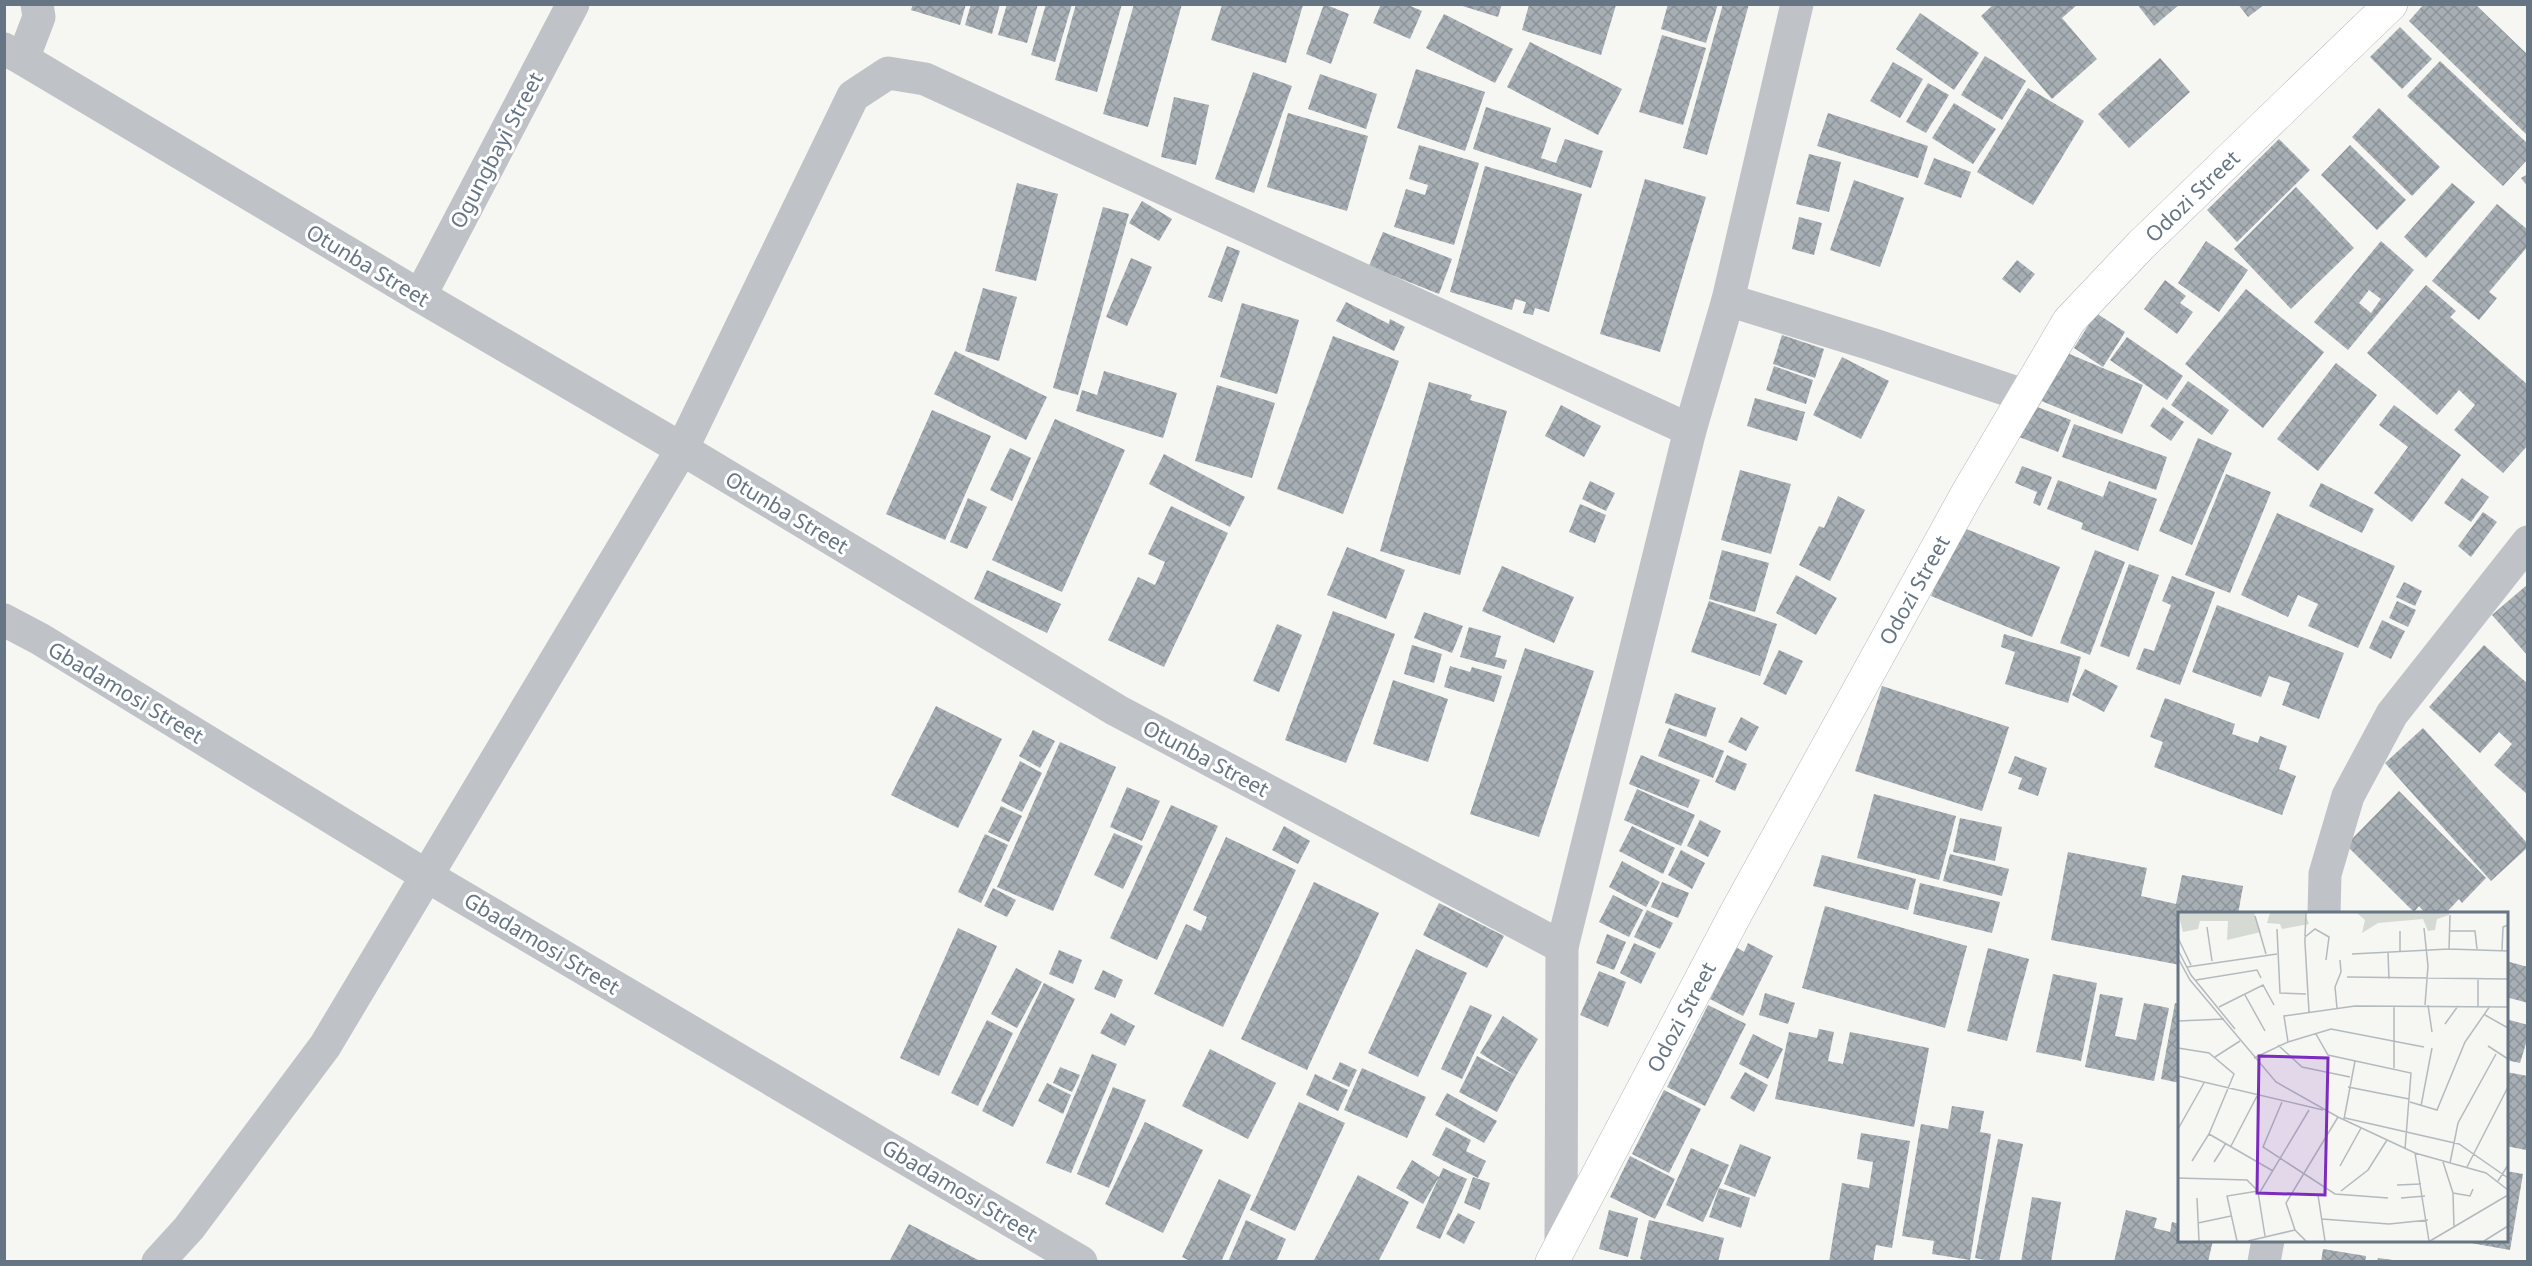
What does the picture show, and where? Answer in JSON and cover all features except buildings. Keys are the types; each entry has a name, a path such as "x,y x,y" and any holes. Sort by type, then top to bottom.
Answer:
{"main road":[{"name":"Odozi Street","path":"1556,1253 1736,913 1967,494 2069,321 2141,245 2391,4"}],"street":[{"name":"Ogungbayi Street","path":"420,296 573,4"},
{"path":"1556,1253 1562,947 1690,430 1728,300 1797,4"},
{"path":"14,54 46,8"},
{"name":"Otunba Street","path":"14,54 682,449 1116,710 1562,947"},
{"path":"158,1262 189,1228 325,1046 682,449 853,96 888,73 925,79 1690,430"},
{"path":"1728,300 1871,344 2026,396"},
{"path":"2324,912 2325,874 2348,796 2392,714 2528,542"},
{"name":"Gbadamosi Street","path":"4,620 50,645 427,876 1081,1262"},
{"path":"2264,1262 2268,1242"}]}
